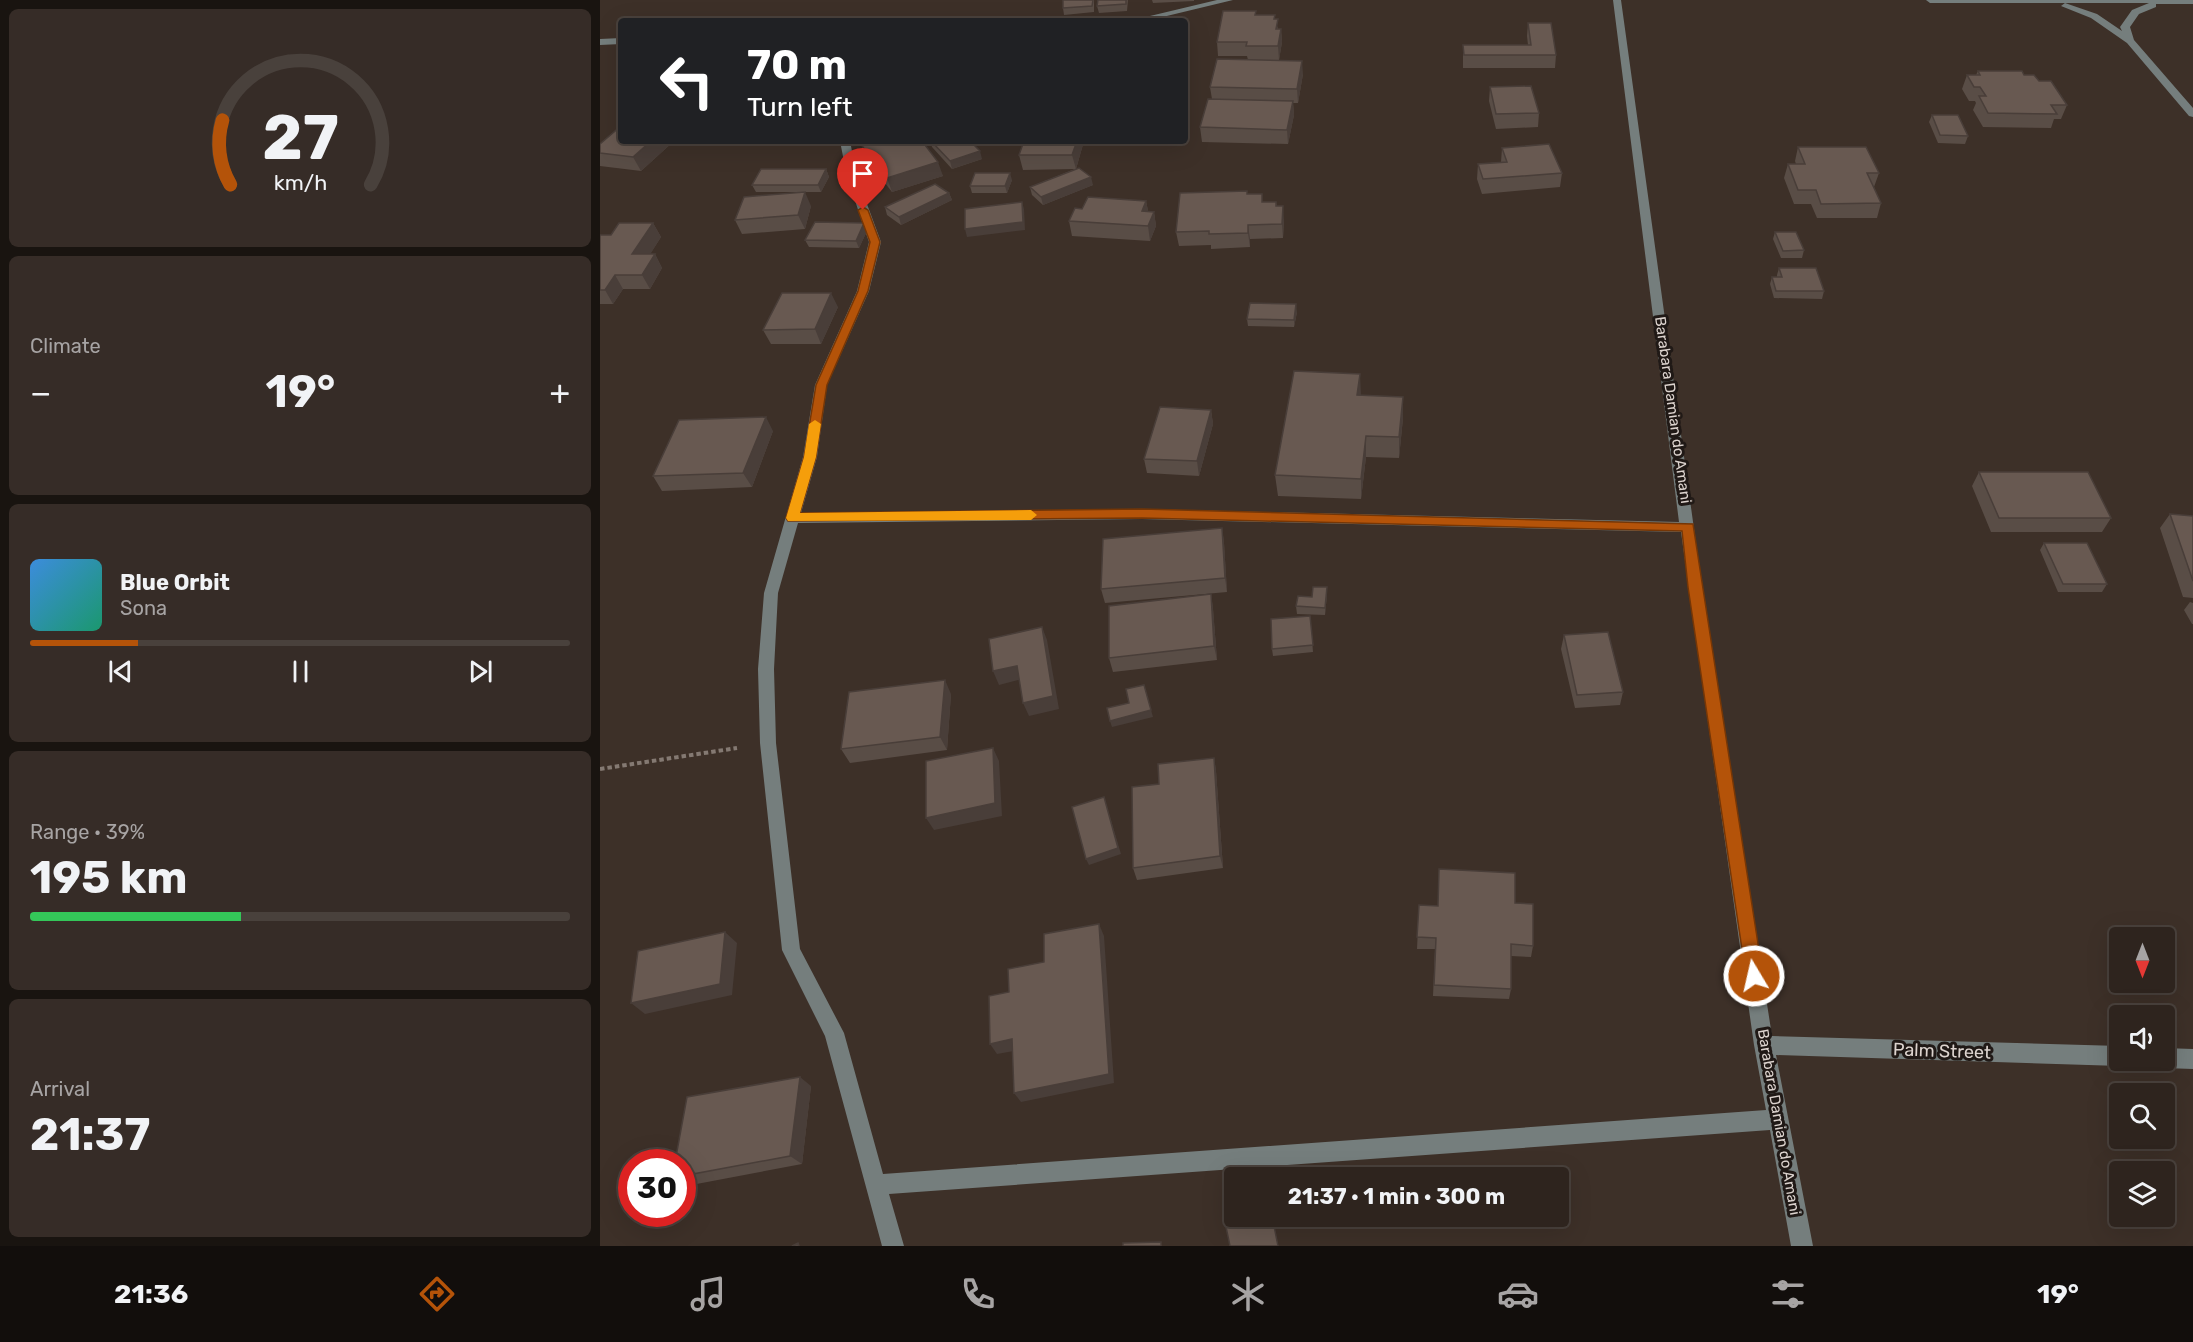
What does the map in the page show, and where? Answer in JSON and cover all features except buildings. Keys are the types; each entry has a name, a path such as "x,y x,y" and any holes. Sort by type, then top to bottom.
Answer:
{"street":[{"path":"1148,18 1229,0"},
{"name":"Barabara Damian do Amani","path":"1617,0 1695,587 1764,1045 1802,1246"},
{"path":"1930,0 2193,1"},
{"path":"2049,1 2094,16 2130,41 2193,113"},
{"path":"2130,41 2125,27 2129,17 2138,10 2167,2"},
{"path":"600,42 618,41"},
{"path":"846,144 852,177 875,242 863,291 822,385 810,457 771,593 766,669 768,743 791,950 834,1033 893,1246"},
{"path":"793,518 1142,514 1688,527"},
{"name":"Palm Street","path":"1764,1045 2109,1056"},
{"path":"2175,1058 2193,1059"},
{"path":"876,1185 1779,1119"}],"path":[{"path":"600,769 768,743"}],"slow traffic":[{"path":"815,424 810,457 793,518 1031,515"}],"route":[{"path":"863,210 875,242 863,291 822,385 810,457 793,518 1142,514 1688,527 1695,587 1754,976"}]}
